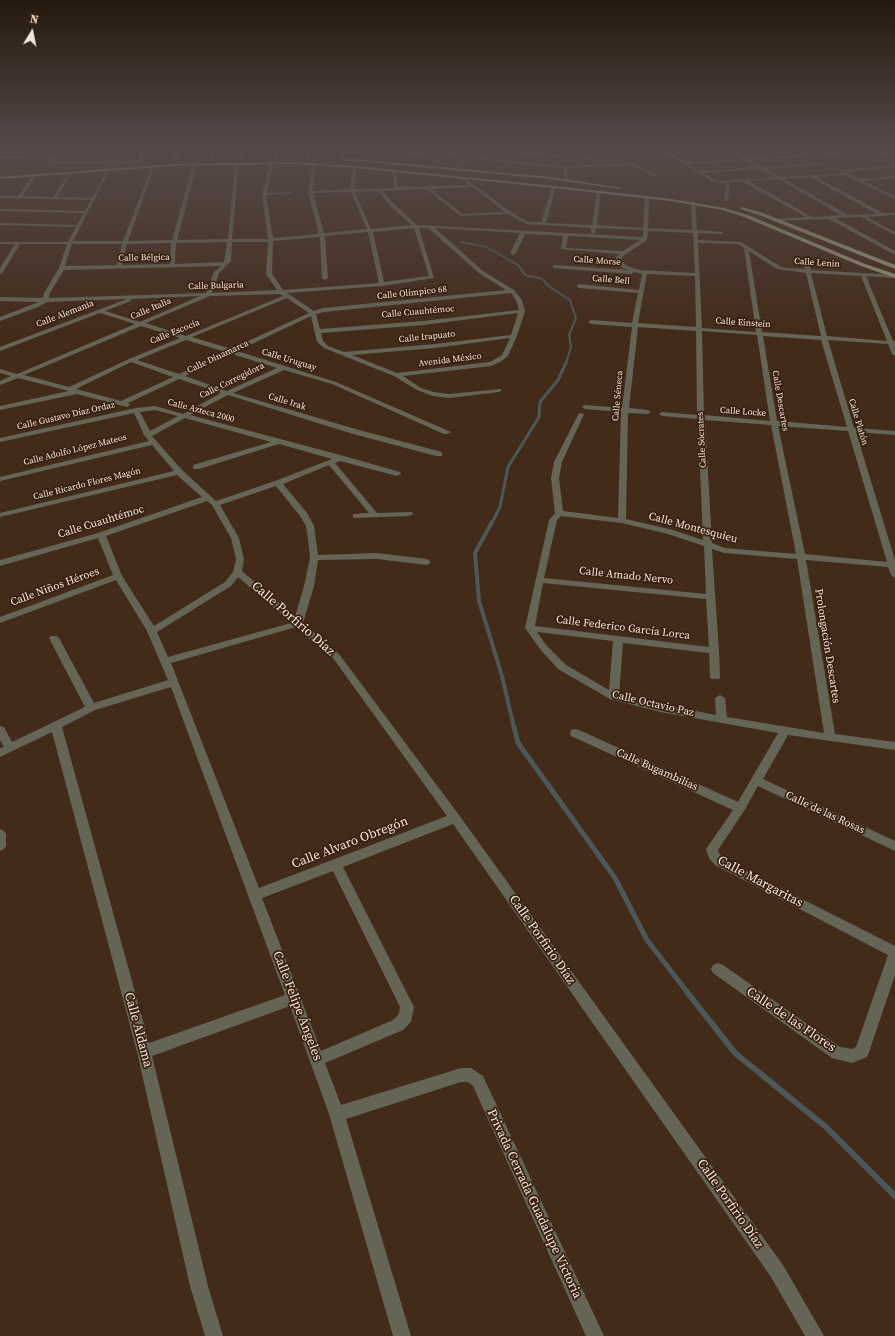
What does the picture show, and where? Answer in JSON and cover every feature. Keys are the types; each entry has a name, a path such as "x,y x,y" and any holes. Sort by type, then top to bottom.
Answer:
{"main road":[{"path":"725,209 746,216 863,265 895,276"},
{"path":"745,209 895,267"}],"street":[{"path":"0,319 36,306 46,300 47,293 62,268 70,243 88,209"},
{"path":"119,266 125,243 138,209"},
{"path":"172,265 174,242 183,209"},
{"path":"208,295 217,272 226,264 230,241 232,209"},
{"path":"266,209 271,240 269,274 281,292 313,313"},
{"path":"315,209 322,235 325,278"},
{"path":"361,209 370,230 382,284"},
{"path":"397,209 416,226"},
{"path":"454,209 461,215 509,213"},
{"path":"504,209 527,223 722,233"},
{"path":"543,224 547,209"},
{"path":"592,236 596,209"},
{"path":"642,273 625,267 618,261 618,258 645,239 647,209"},
{"name":"Calle Sócrates","path":"693,209 697,241 701,418 715,676"},
{"path":"796,209 811,218"},
{"path":"834,209 846,216"},
{"path":"872,209 882,215"},
{"path":"0,210 87,212"},
{"path":"889,214 895,217"},
{"path":"774,220 895,214"},
{"path":"862,216 895,234"},
{"path":"829,217 895,253"},
{"path":"0,224 80,226"},
{"path":"0,243 125,243 271,240 416,226 491,228 523,232 645,239"},
{"name":"Calle Bulgaria","path":"0,299 46,300 281,292 382,284 432,277 416,226"},
{"path":"430,227 481,272 512,291 519,300 522,311"},
{"path":"513,253 523,232"},
{"path":"566,234 565,249 625,253"},
{"name":"Calle Lenin","path":"697,241 736,243 782,269 807,269 863,275 895,276"},
{"path":"0,272 18,243"},
{"name":"Calle Descartes","path":"746,248 774,423 801,557"},
{"name":"Calle Bélgica","path":"62,268 226,264"},
{"name":"Calle Morse","path":"554,267 698,275"},
{"name":"Calle Platón","path":"807,269 824,338 894,565 895,575"},
{"name":"Calle Séneca","path":"622,521 625,410 635,325 642,292 642,273"},
{"path":"863,275 893,343 895,354"},
{"name":"Calle Bell","path":"579,286 642,292"},
{"name":"Calle Olímpico 68","path":"313,313 512,291"},
{"name":"Calle Italia","path":"0,384 208,295"},
{"name":"Calle Escocia","path":"74,390 131,360 288,296"},
{"name":"Calle Alemania","path":"0,349 136,297"},
{"name":"Calle Uruguay","path":"99,311 334,383 447,432"},
{"name":"Calle Cuauhtémoc","path":"317,331 423,323 522,311"},
{"name":"Avenida México","path":"313,313 320,342 326,347 396,375 491,364 505,356 514,336 522,311"},
{"name":"Calle Dinamarca","path":"123,403 313,313"},
{"name":"Calle Einstein","path":"591,322 893,343"},
{"name":"Calle Irapuato","path":"342,354 434,346 514,336"},
{"name":"Calle Irak","path":"131,360 227,393 356,432 440,454"},
{"name":"Calle Corregidora","path":"151,438 182,416 227,393 282,368"},
{"path":"0,371 123,403 136,410 151,438 179,472 214,504 235,538 240,559 237,572 228,584 152,631"},
{"path":"396,375 419,389 441,395 460,396 499,390"},
{"path":"0,408 74,390"},
{"name":"Calle Azteca 2000","path":"136,410 155,408 396,474"},
{"name":"Calle Gustavo Díaz Ordaz","path":"0,440 136,410"},
{"path":"530,628 539,580 554,520 559,513 555,478 558,462 583,411 625,410 648,412"},
{"name":"Calle Locke","path":"662,414 895,433"},
{"name":"Calle Adolfo López Mateos","path":"0,479 151,438"},
{"path":"196,467 278,442"},
{"path":"214,504 278,483 341,458"},
{"path":"331,463 374,514"},
{"name":"Calle Ricardo Flores Magón","path":"0,515 179,472"},
{"path":"165,661 298,624 309,586 314,558 310,526 304,515 278,483"},
{"name":"Calle Cuauhtémoc","path":"0,563 101,535 208,498"},
{"name":"Calle Montesquieu","path":"559,513 622,521 670,532 707,545 743,552 894,565"},
{"path":"356,516 374,514 409,514"},
{"name":"Calle Felipe Ángeles","path":"101,535 118,576 152,631 174,682 317,1059 337,1114 402,1336"},
{"path":"314,558 377,556 427,562"},
{"name":"Prolongación Descartes","path":"801,557 830,738"},
{"name":"Calle Porfirio Díaz","path":"237,572 336,656 455,818 777,1271 815,1336"},
{"name":"Calle Niños Héroes","path":"0,620 118,576"},
{"name":"Calle Amado Nervo","path":"539,580 711,596"},
{"name":"Calle Octavio Paz","path":"530,628 543,647 562,667 614,697 660,708 785,731 895,746"},
{"name":"Calle Federico García Lorca","path":"530,628 714,651"},
{"path":"54,638 91,708"},
{"path":"614,697 618,639"},
{"path":"0,753 91,708 174,682"},
{"path":"720,698 722,720"},
{"name":"Calle Aldama","path":"56,726 144,1052 199,1286 214,1336"},
{"path":"0,730 10,748"},
{"name":"Calle Margaritas","path":"785,731 740,808 712,849 713,855 719,862 895,953"},
{"name":"Calle Bugambilias","path":"575,733 740,808"},
{"name":"Calle de las Rosas","path":"755,780 895,846"},
{"name":"Calle Alvaro Obregón","path":"255,895 336,866 455,818"},
{"path":"0,834 0,846"},
{"path":"317,1059 398,1025 406,1017 407,1007 336,866"},
{"name":"Calle de las Flores","path":"718,969 837,1053 852,1056 862,1052 895,953"},
{"path":"144,1052 294,998"},
{"name":"Privada Cerrada Guadalupe Victoria","path":"337,1114 461,1075 471,1075 478,1081 595,1336"}],"waterway":[{"path":"461,242 486,247 518,265 525,275 542,279 550,287 570,300 576,318 569,335 571,346 566,364"},
{"path":"492,523 500,507 508,467 539,417 540,402 558,380 566,363"},
{"path":"492,522 475,553 479,601 502,676 514,728"},
{"path":"514,727 518,743 615,878 647,940 688,993"},
{"path":"687,992 735,1053 826,1127 895,1196"}]}
